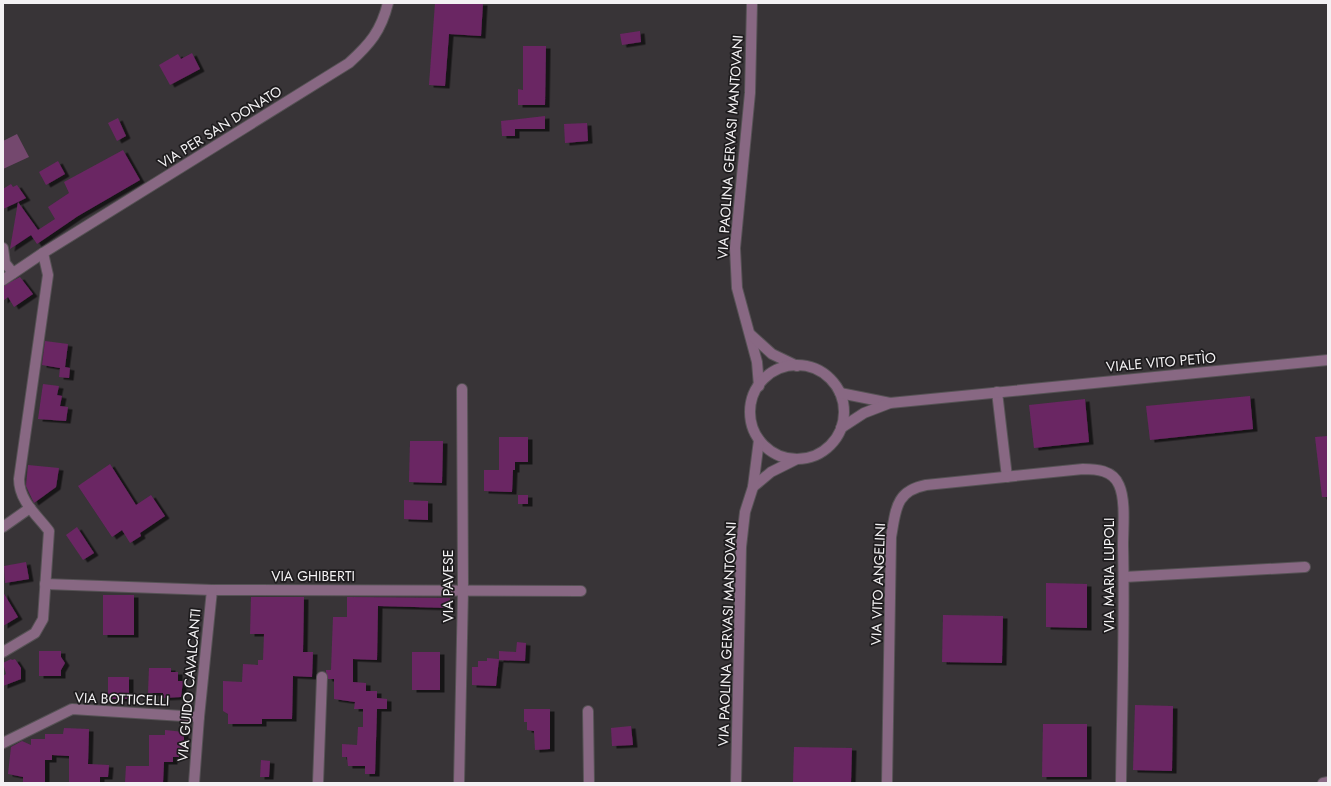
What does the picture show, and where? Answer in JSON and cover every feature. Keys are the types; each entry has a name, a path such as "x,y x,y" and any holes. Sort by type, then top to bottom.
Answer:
{"street":[{"name":"VIA PER SAN DONATO","path":"3,280 43,253 349,63 370,44 385,17 388,3"},
{"name":"VIA PAOLINA GERVASI MANTOVANI","path":"752,3 750,93 735,248 737,288 751,335 757,362 758,386"},
{"path":"3,248 5,263 13,273"},
{"path":"3,652 35,633 43,619 49,531 23,499 19,487 19,479 48,275 43,253"},
{"path":"751,335 772,354 797,366"},
{"name":"VIALE VITO PETÌO","path":"890,403 1328,360"},
{"path":"797,459 776,454 759,440 752,427 750,413 752,398 758,386 769,375 784,368 797,366 810,367 822,373 832,382 840,393 844,404 842,428"},
{"name":"VIA PAVESE","path":"459,783 463,590 462,389"},
{"path":"997,392 1007,477"},
{"path":"840,393 890,403"},
{"path":"753,487 771,472 797,459 819,454 828,447 842,428 864,414 890,403"},
{"name":"VIA PAOLINA GERVASI MANTOVANI","path":"736,783 741,547 745,512 753,487 759,440"},
{"name":"VIA MARIA LUPOLI","path":"1007,477 1083,469 1098,470 1109,473 1119,484 1122,499 1124,577 1122,783"},
{"name":"VIA VITO ANGELINI","path":"887,783 891,537 898,502 914,487 1007,477"},
{"path":"3,527 30,508"},
{"path":"1124,577 1305,567"},
{"name":"VIA GHIBERTI","path":"45,584 212,590 581,591"},
{"name":"VIA GUIDO CAVALCANTI","path":"194,783 212,590"},
{"path":"318,783 322,678"},
{"name":"VIA BOTTICELLI","path":"3,743 72,709 199,717"},
{"path":"588,711 588,783"},
{"path":"1322,783 1328,782"}],"shaded area":[{"path":"17,134 29,157 3,169 3,141"}],"building":[{"path":"435,3 483,3 481,36 449,34 445,86 429,85"},
{"path":"640,31 641,42 622,45 620,34"},
{"path":"523,46 546,46 545,105 518,105 518,89 523,90"},
{"path":"192,53 200,69 170,85 159,65 178,54 181,59"},
{"path":"545,116 545,129 515,129 515,136 502,136 501,121"},
{"path":"118,118 126,136 117,141 108,123"},
{"path":"587,123 588,141 565,143 564,124"},
{"path":"123,150 140,180 78,216 37,244 31,235 10,249 18,202 38,230 55,219 48,207 69,193 64,182"},
{"path":"58,161 65,174 46,185 39,172"},
{"path":"11,184 13,187 17,185 26,198 3,209 3,189"},
{"path":"20,277 33,294 14,307 8,297 3,301 3,286"},
{"path":"45,341 68,344 65,367 70,368 69,378 59,377 60,368 42,365"},
{"path":"43,384 59,386 57,395 62,396 60,406 68,407 66,421 38,419"},
{"path":"1250,396 1253,429 1150,440 1146,406"},
{"path":"1085,399 1089,442 1034,448 1029,405"},
{"path":"1328,436 1328,497 1322,497 1315,437"},
{"path":"499,437 528,437 528,462 515,462 512,492 484,491 484,470 499,470"},
{"path":"410,441 443,441 442,483 409,482"},
{"path":"110,464 136,505 151,495 165,516 140,533 141,536 130,543 122,530 112,537 78,486"},
{"path":"28,465 59,468 56,487 34,503 26,486"},
{"path":"518,495 528,495 528,504 518,504"},
{"path":"404,500 428,501 428,520 404,519"},
{"path":"77,527 94,553 83,560 66,535"},
{"path":"26,562 29,579 5,583 4,566"},
{"path":"1046,583 1087,584 1087,628 1046,627"},
{"path":"3,592 18,617 3,626"},
{"path":"103,595 134,595 134,635 103,635"},
{"path":"251,597 304,597 303,652 313,652 312,677 293,676 292,719 262,719 262,724 228,724 228,714 223,711 223,681 242,682 243,664 258,665 258,660 263,660 264,634 250,634"},
{"path":"347,597 450,598 450,608 378,606 377,660 353,659 353,682 366,683 366,691 377,691 377,698 387,699 387,709 377,709 375,774 365,774 365,766 348,766 347,757 342,757 342,744 357,745 358,727 363,727 363,709 354,709 355,702 334,699 334,679 328,679 326,672 326,670 331,670 333,617 347,617"},
{"path":"943,615 1003,616 1002,663 942,662"},
{"path":"517,642 526,643 525,661 499,660 499,651 516,652"},
{"path":"39,651 61,651 61,657 65,663 61,670 61,676 39,676"},
{"path":"412,652 440,652 440,690 412,690"},
{"path":"487,658 499,659 496,686 472,685 472,667 478,667 478,661 487,661"},
{"path":"11,659 15,659 21,668 21,679 3,686 3,676 6,674 3,663"},
{"path":"149,668 171,668 171,672 178,672 178,681 183,681 181,697 163,698 163,693 148,693"},
{"path":"108,677 129,677 129,699 108,699"},
{"path":"1135,705 1173,706 1172,771 1133,770"},
{"path":"524,709 550,709 550,749 535,750 534,731 527,730 527,722 524,722"},
{"path":"1043,724 1087,724 1087,777 1042,777"},
{"path":"631,726 633,745 612,746 611,728"},
{"path":"64,728 89,729 88,764 109,765 108,777 100,777 100,783 69,783 69,756 52,755 52,760 45,760 45,783 23,783 23,777 8,774 11,747 22,741 31,745 31,739 45,739 45,734 63,734"},
{"path":"165,730 184,732 184,749 179,749 179,757 173,757 173,762 164,762 163,783 125,783 126,766 149,766 149,735 165,735"},
{"path":"794,747 852,748 851,783 793,783"},
{"path":"261,760 270,761 269,777 260,777"}]}
